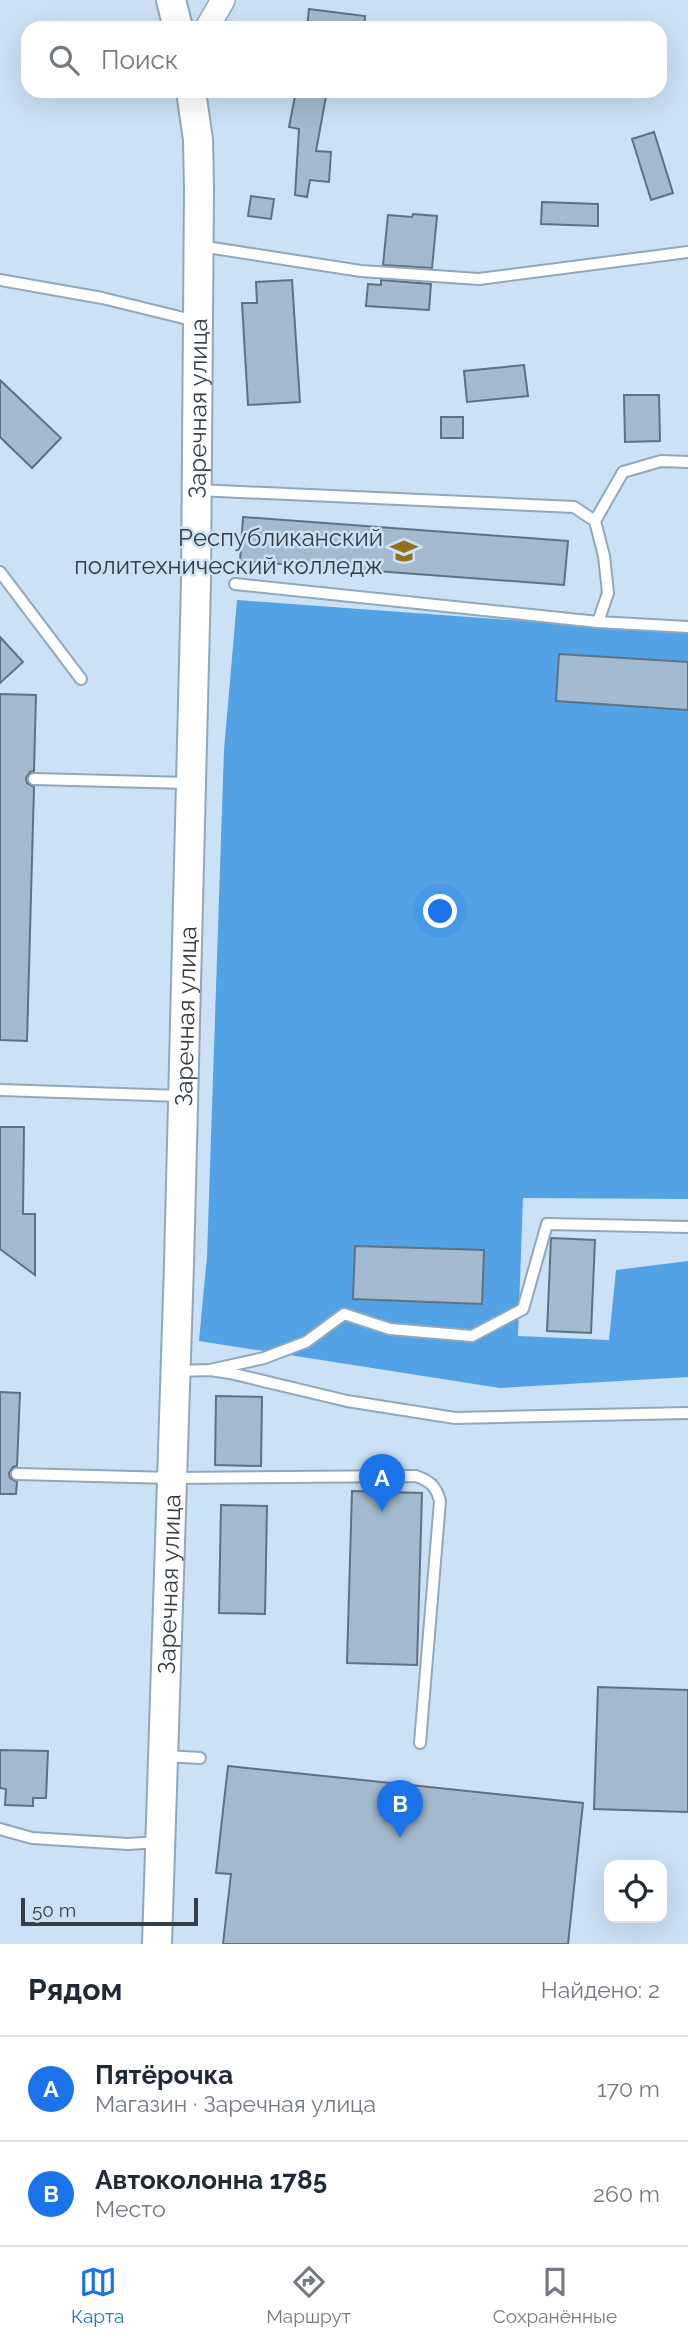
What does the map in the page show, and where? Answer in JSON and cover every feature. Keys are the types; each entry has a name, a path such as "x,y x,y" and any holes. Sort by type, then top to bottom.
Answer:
{"street":[{"path":"171,0 176,21"},
{"path":"211,21 223,0"},
{"name":"Заречная улица","path":"157,1944 183,1096 197,490 200,246 198,140 192,98"}],"lane":[{"path":"200,246 361,271 478,279 688,252"},
{"path":"0,281 102,299 199,322"},
{"path":"594,520 623,472 661,461 688,462"},
{"path":"197,490 574,507 594,520 604,556 608,593 598,622"},
{"path":"0,572 80,678"},
{"path":"235,584 598,622 688,627"},
{"path":"34,779 191,783"},
{"path":"0,1090 183,1096"},
{"path":"210,1370 264,1358 306,1342 344,1314 390,1329 472,1336 523,1309 547,1224 688,1227"},
{"path":"175,1371 210,1370 230,1373 347,1401 455,1418 688,1413"},
{"path":"17,1474 172,1478 416,1476 429,1480 437,1490 440,1500 421,1743"},
{"path":"164,1756 200,1758"},
{"path":"0,1829 32,1838 128,1844 161,1842"}],"shaded area":[{"path":"237,600 688,633 688,1199 523,1198 518,1336 609,1340 616,1270 688,1261 688,1377 500,1388 199,1341 207,1256 224,750"}],"building":[{"path":"309,9 365,16 365,21 308,21"},
{"path":"295,98 326,98 316,151 331,152 329,182 310,180 307,197 295,195 299,129 289,127"},
{"path":"654,132 673,193 651,200 632,139"},
{"path":"251,196 274,199 271,219 248,216"},
{"path":"542,202 598,204 598,226 541,224"},
{"path":"413,214 437,216 432,268 383,265 388,215 412,217"},
{"path":"292,280 300,402 248,405 242,303 257,303 256,282"},
{"path":"381,280 431,284 429,310 366,306 368,284 381,285"},
{"path":"524,365 528,396 467,402 464,371"},
{"path":"0,380 61,438 32,468 0,437"},
{"path":"624,395 659,395 660,441 625,442"},
{"path":"441,417 463,417 463,438 441,438"},
{"name":"Республиканский политехнический колледж","path":"243,517 568,541 564,585 240,561"},
{"path":"0,637 23,662 0,683"},
{"path":"559,654 688,662 688,710 556,701"},
{"path":"0,694 36,695 34,771 26,778 27,783 34,787 27,1041 0,1040"},
{"path":"0,1127 24,1127 23,1214 35,1214 35,1275 0,1249"},
{"path":"551,1238 595,1240 591,1333 547,1331"},
{"path":"355,1246 484,1250 482,1304 353,1299"},
{"path":"0,1392 20,1393 17,1466 9,1473 10,1478 17,1482 16,1494 0,1494"},
{"path":"216,1396 262,1397 261,1466 215,1465"},
{"path":"352,1491 422,1493 417,1665 347,1663"},
{"path":"221,1505 267,1506 265,1614 219,1613"},
{"path":"598,1687 688,1690 688,1812 594,1809"},
{"path":"0,1750 48,1751 46,1798 33,1798 33,1806 5,1805 6,1789 0,1788"},
{"path":"228,1766 583,1803 568,1944 223,1944 231,1874 216,1873"}],"place":[{"name":"Республиканский политехнический колледж","path":"404,551"},
{"name":"Пятёрочка","path":"382,1512"},
{"name":"Автоколонна 1785","path":"400,1838"}]}
